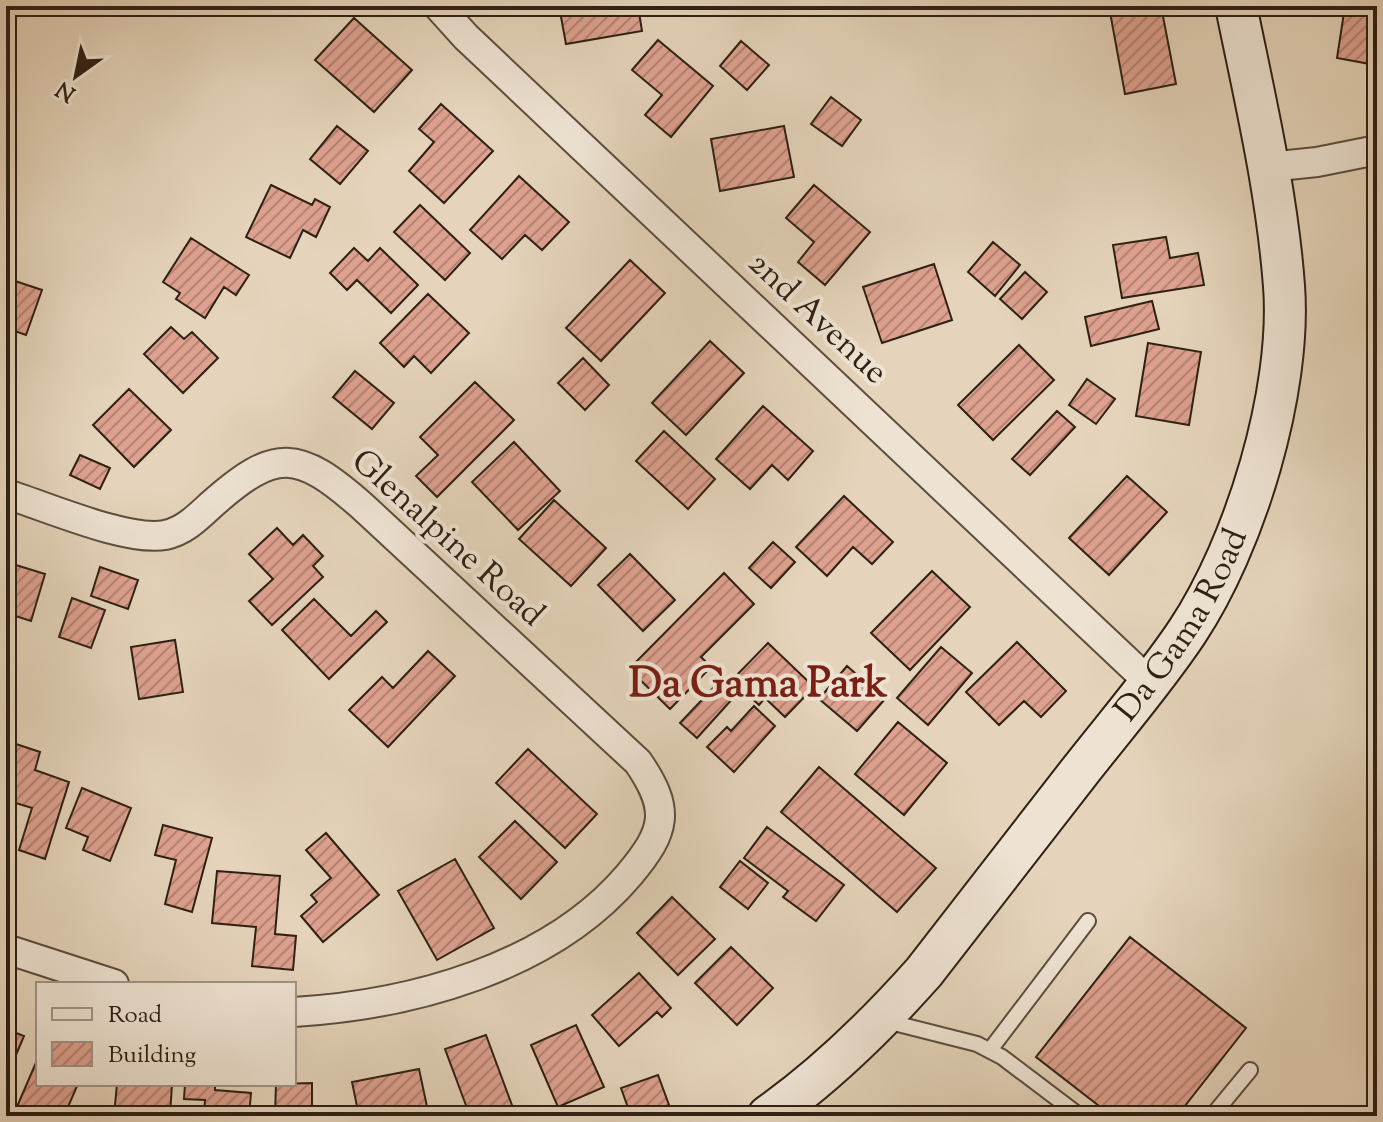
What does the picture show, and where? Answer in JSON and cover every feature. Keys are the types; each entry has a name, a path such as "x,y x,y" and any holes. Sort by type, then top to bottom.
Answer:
{"street":[{"name":"2nd Avenue","path":"438,6 466,37 1149,682"},
{"name":"Da Gama Road","path":"768,1116 796,1096 881,1019 924,972 1187,632 1208,598 1229,552 1261,469 1269,438 1283,343 1285,289 1269,167 1236,6"},
{"path":"1269,167 1317,162 1377,150"},
{"name":"Glenalpine Road","path":"6,494 124,532 163,535 178,531 194,520 254,470 283,463 315,470 362,506 638,762 654,786 660,805 660,821 648,852 624,880 589,912 538,949 493,969 390,1000 296,1012"},
{"path":"6,949 108,982"}],"lane":[{"path":"990,1050 1088,921"},
{"path":"881,1019 918,1031 964,1039 990,1050 1080,1116"},
{"path":"1212,1116 1250,1070"}],"building":[{"path":"559,6 638,6 642,31 566,44"},
{"path":"1066,6 1098,6 1067,12"},
{"path":"1161,6 1176,84 1125,94 1110,12"},
{"path":"1345,6 1377,6 1377,53 1373,52 1370,64 1337,58"},
{"path":"354,18 412,70 374,112 315,60"},
{"path":"658,40 713,86 671,137 645,115 662,95 632,70"},
{"path":"741,41 769,65 747,90 720,66"},
{"path":"831,97 861,120 842,146 811,124"},
{"path":"441,104 493,151 444,203 409,171 434,142 419,129"},
{"path":"337,126 368,151 340,184 310,159"},
{"path":"784,126 794,177 720,191 711,139"},
{"path":"519,176 569,222 542,250 525,235 502,259 470,230"},
{"path":"271,185 312,205 315,199 330,207 316,237 303,230 290,258 246,237"},
{"path":"814,185 870,232 825,285 798,262 814,242 786,218"},
{"path":"420,205 470,253 445,280 394,232"},
{"path":"1166,237 1170,258 1198,253 1204,285 1122,298 1113,245"},
{"path":"191,238 249,275 236,295 224,287 205,318 176,299 180,293 163,282"},
{"path":"993,242 1020,265 995,296 968,272"},
{"path":"354,248 368,261 380,248 418,285 391,313 357,280 347,290 330,273"},
{"path":"630,260 665,293 601,361 566,328"},
{"path":"934,264 952,320 882,343 863,287"},
{"path":"1025,272 1047,292 1022,319 1000,299"},
{"path":"6,278 42,290 26,335 6,328"},
{"path":"428,294 469,333 431,373 414,356 404,367 380,343"},
{"path":"1152,301 1159,329 1091,346 1085,317"},
{"path":"171,327 184,339 192,332 218,358 183,393 144,354"},
{"path":"710,341 744,373 686,435 652,403"},
{"path":"1148,343 1201,352 1189,425 1136,416"},
{"path":"1019,345 1054,380 993,440 958,405"},
{"path":"583,358 609,385 585,410 558,383"},
{"path":"355,371 394,403 372,429 333,397"},
{"path":"1087,379 1115,399 1096,424 1069,405"},
{"path":"475,382 514,420 437,497 416,476 438,455 420,437"},
{"path":"129,389 171,430 134,467 93,425"},
{"path":"763,406 813,451 788,480 772,465 750,489 716,459"},
{"path":"1057,411 1075,427 1030,475 1012,459"},
{"path":"664,431 715,479 688,509 636,461"},
{"path":"514,442 560,491 518,530 472,482"},
{"path":"80,455 110,468 100,489 70,475"},
{"path":"1127,476 1167,512 1109,575 1069,538"},
{"path":"844,496 893,542 872,564 853,547 827,576 796,547"},
{"path":"554,500 606,548 571,586 519,539"},
{"path":"277,528 293,545 303,535 323,556 313,566 323,577 272,625 249,601 273,579 249,554"},
{"path":"773,542 795,562 771,588 749,568"},
{"path":"630,554 675,600 643,631 598,585"},
{"path":"6,562 45,574 31,621 6,613"},
{"path":"100,567 138,580 128,609 91,596"},
{"path":"932,571 970,607 910,670 871,633"},
{"path":"724,573 754,604 701,657 711,667 670,709 629,669"},
{"path":"72,598 105,610 91,648 59,637"},
{"path":"314,599 351,636 376,611 387,622 329,679 282,630"},
{"path":"175,640 183,692 139,699 131,647"},
{"path":"1017,642 1066,691 1041,717 1024,701 999,725 966,692"},
{"path":"768,643 814,687 785,717 765,698 759,705 732,680"},
{"path":"941,647 972,673 928,725 897,698"},
{"path":"428,651 455,676 388,747 349,710 382,677 393,688"},
{"path":"847,666 885,699 857,731 819,699"},
{"path":"718,683 734,697 697,738 680,723"},
{"path":"754,706 775,726 734,772 707,747 727,727 731,731"},
{"path":"898,722 947,763 904,815 855,774"},
{"path":"16,744 40,752 35,770 69,782 45,859 19,850 32,808 6,800 6,776"},
{"path":"528,749 597,814 565,848 496,783"},
{"path":"819,767 936,868 897,912 781,812"},
{"path":"82,788 131,808 110,861 83,850 88,837 66,828"},
{"path":"515,821 557,862 521,899 479,857"},
{"path":"163,825 212,838 192,912 165,904 176,860 155,855"},
{"path":"767,827 844,885 816,921 783,897 788,891 744,858"},
{"path":"326,833 379,895 323,942 301,916 317,902 311,895 331,878 306,850"},
{"path":"455,859 494,928 437,960 398,891"},
{"path":"740,861 768,883 748,909 720,887"},
{"path":"217,871 280,876 275,934 296,936 293,970 252,966 256,927 212,923"},
{"path":"672,897 715,939 678,975 637,933"},
{"path":"1130,937 1246,1028 1177,1116 1112,1116 1036,1057"},
{"path":"731,947 773,988 737,1025 695,983"},
{"path":"639,973 671,1008 662,1017 657,1012 619,1046 592,1015"},
{"path":"576,1025 604,1087 558,1107 531,1045"},
{"path":"6,1029 24,1036 8,1074 6,1073"},
{"path":"486,1035 516,1116 470,1116 445,1049"},
{"path":"36,1063 36,1086 77,1086 64,1116 33,1116 16,1109"},
{"path":"419,1069 429,1116 359,1116 352,1082"},
{"path":"658,1075 669,1105 631,1116 621,1088"},
{"path":"296,1083 312,1083 312,1116 275,1116 276,1086 296,1086"},
{"path":"117,1086 172,1086 170,1116 114,1116"},
{"path":"185,1086 215,1086 215,1090 251,1093 249,1116 204,1116 205,1100 184,1099"},
{"path":"347,1110 348,1116 319,1116"}],"district":[{"name":"Da Gama Park","path":"758,686"}]}
